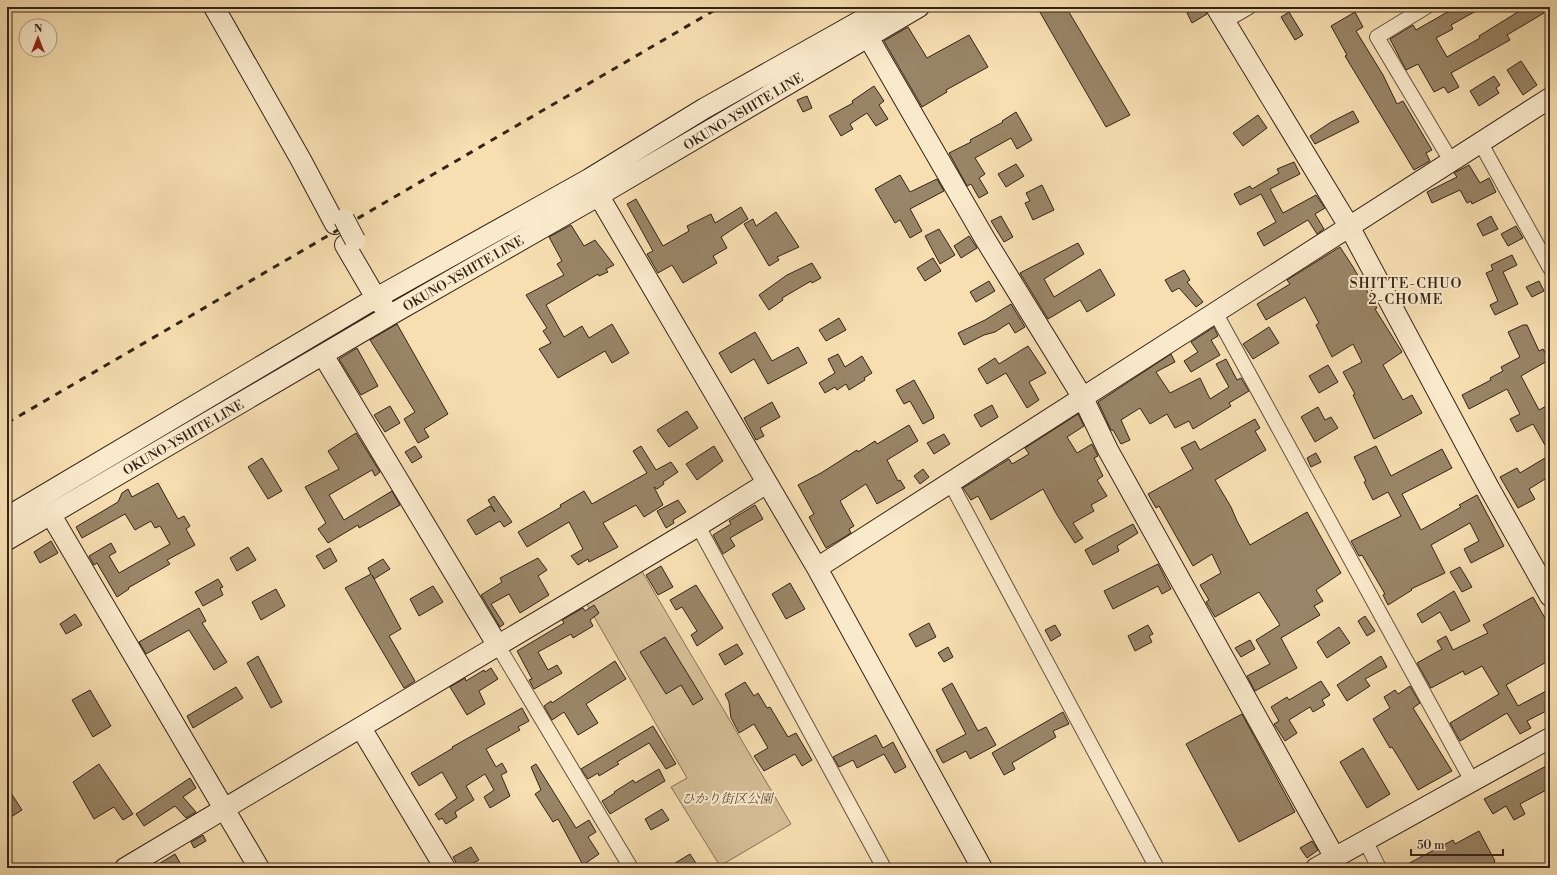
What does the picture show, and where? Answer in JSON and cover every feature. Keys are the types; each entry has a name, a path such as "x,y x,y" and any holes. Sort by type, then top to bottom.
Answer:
{"street":[{"path":"214,7 301,160 339,222"},
{"path":"223,7 350,242 392,314"},
{"name":"OKUNO-YSHITE LINE","path":"7,518 381,295 589,179 705,108 885,7"},
{"name":"OKUNO-YSHITE LINE","path":"7,540 392,314 598,196 919,7"},
{"path":"1249,7 1220,14 1350,228 1488,486 1550,596"},
{"path":"1426,7 1377,37 1451,161"},
{"path":"868,37 985,239 1083,398 1116,463 1335,858"},
{"path":"817,568 1215,312 1350,228 1480,142 1550,98"},
{"path":"1480,142 1550,268"},
{"path":"589,179 817,568 982,868"},
{"path":"1215,312 1472,781"},
{"path":"323,355 631,868"},
{"path":"950,482 1157,868"},
{"path":"125,868 498,646 767,483"},
{"path":"51,515 259,868"},
{"path":"698,526 884,868"},
{"path":"361,728 445,868"},
{"path":"1316,868 1366,842 1550,738"},
{"path":"1366,842 1379,868"}],"green space":[{"name":"ひかり街区公園","path":"640,568 791,824 720,866 671,787 687,778 585,601"}],"building":[{"path":"1037,7 1066,7 1130,115 1106,127"},
{"path":"1198,7 1203,7 1207,14 1192,23 1187,13"},
{"path":"1449,7 1483,7 1451,25 1453,29 1436,38 1447,57 1480,38 1479,36 1526,7 1541,7 1544,13 1507,35 1510,40 1451,73 1459,87 1448,93 1444,87 1434,92 1418,64 1406,70 1390,39 1413,25 1416,30 1451,10"},
{"path":"1289,12 1303,35 1295,40 1281,17"},
{"path":"1355,12 1363,27 1356,31 1383,75 1397,104 1403,101 1432,150 1426,153 1430,161 1414,170 1345,56 1347,55 1331,26"},
{"path":"908,27 927,58 969,35 988,67 946,90 947,92 922,107 884,41"},
{"path":"1521,61 1537,85 1523,95 1507,70"},
{"path":"1494,76 1500,85 1496,88 1499,93 1479,106 1470,91"},
{"path":"874,86 884,101 879,105 888,119 876,126 867,113 850,124 853,129 841,136 829,116 853,103 852,101"},
{"path":"807,96 812,108 803,112 797,100"},
{"path":"1353,111 1359,122 1315,144 1310,136 1331,122"},
{"path":"1016,112 1032,140 1017,149 1011,138 975,158 985,174 979,178 988,193 979,198 971,184 967,186 949,153 971,142 970,140 1003,122 1002,121"},
{"path":"1258,115 1267,128 1243,146 1233,133"},
{"path":"1294,162 1300,174 1270,189 1283,213 1316,195 1325,208 1315,214 1324,229 1317,234 1308,220 1264,246 1257,233 1276,222 1261,194 1240,205 1234,194 1250,186 1252,189 1279,173 1277,169"},
{"path":"1016,164 1024,176 1006,187 998,174"},
{"path":"1469,165 1480,183 1489,178 1496,192 1472,204 1471,201 1467,203 1460,190 1432,203 1427,192 1457,177 1454,173"},
{"path":"900,175 910,192 937,179 944,191 910,209 922,231 910,238 900,220 895,223 875,189"},
{"path":"1042,185 1054,210 1033,220 1025,203 1030,201 1026,193"},
{"path":"636,199 663,246 689,231 687,226 711,214 715,223 741,207 748,219 721,237 727,248 713,256 717,263 683,283 672,265 658,273 647,254 653,251 627,204"},
{"path":"776,212 799,247 777,257 779,260 769,266 744,224 753,219 756,226"},
{"path":"1001,216 1013,237 1004,242 991,221"},
{"path":"1491,216 1498,229 1483,236 1477,224"},
{"path":"571,225 584,246 595,240 614,265 606,269 608,272 599,276 598,274 546,305 564,337 582,326 589,338 612,324 629,353 612,363 605,351 558,378 539,349 551,343 543,331 547,328 526,295 564,275 557,264 562,261 549,237"},
{"path":"1516,226 1523,238 1508,246 1501,234"},
{"path":"939,229 955,255 940,264 925,236"},
{"path":"969,236 977,248 961,258 954,246"},
{"path":"1078,243 1084,254 1044,279 1054,297 1100,269 1115,295 1087,312 1080,300 1048,319 1020,273"},
{"path":"1340,247 1377,308 1375,309 1402,352 1383,365 1403,400 1412,395 1422,413 1374,439 1353,395 1355,394 1343,372 1362,362 1353,344 1332,357 1316,325 1319,323 1305,297 1266,320 1257,304 1290,284 1287,280"},
{"path":"1512,255 1517,265 1503,272 1518,304 1495,315 1490,305 1498,301 1486,273 1493,270 1491,265"},
{"path":"933,258 941,271 925,281 917,268"},
{"path":"812,263 821,278 812,283 811,281 782,298 783,300 769,310 759,295 787,275"},
{"path":"1184,270 1190,280 1187,282 1203,302 1196,307 1179,288 1172,292 1165,280"},
{"path":"989,281 995,291 976,302 970,292"},
{"path":"1539,281 1544,291 1532,297 1526,287"},
{"path":"1011,304 1025,327 1015,333 1009,323 995,332 984,335 964,345 958,333 985,320"},
{"path":"839,318 846,330 826,341 819,330"},
{"path":"397,324 448,414 424,429 429,437 418,443 404,419 415,412 370,340"},
{"path":"1523,325 1527,325 1539,351 1543,349 1549,360 1521,376 1539,410 1550,404 1550,454 1533,424 1517,432 1510,419 1520,414 1507,389 1469,409 1462,395 1491,380 1490,378 1503,371 1501,367 1520,357 1508,332"},
{"path":"1214,327 1218,336 1211,340 1220,355 1191,372 1184,361 1198,352 1191,342"},
{"path":"1269,327 1279,343 1253,359 1243,344"},
{"path":"755,332 772,361 798,347 807,363 768,384 754,359 731,373 719,353"},
{"path":"1028,346 1046,373 1029,382 1039,400 1027,408 1006,373 987,384 978,369 995,358 999,364"},
{"path":"357,348 378,386 361,395 339,359"},
{"path":"838,354 845,367 862,356 872,373 864,378 865,380 849,390 846,384 837,390 835,387 825,393 819,383 835,373 828,359"},
{"path":"1171,354 1175,362 1156,372 1170,393 1200,378 1210,399 1229,387 1216,364 1226,359 1237,380 1241,378 1249,391 1229,403 1231,406 1193,429 1189,421 1175,428 1167,414 1150,424 1140,408 1121,420 1130,440 1121,444 1113,430 1111,430 1098,402"},
{"path":"1328,365 1338,382 1319,393 1309,376"},
{"path":"914,380 934,418 923,424 910,401 904,404 896,390"},
{"path":"772,402 780,417 760,428 764,436 756,440 744,418"},
{"path":"992,405 998,417 981,427 974,415"},
{"path":"390,406 400,423 385,432 374,415"},
{"path":"1318,407 1325,420 1331,417 1338,428 1315,442 1301,417"},
{"path":"687,411 698,428 669,447 657,430"},
{"path":"1078,414 1084,426 1067,437 1077,453 1092,444 1098,456 1094,458 1103,476 1097,480 1107,496 1091,505 1094,511 1073,523 1083,538 1075,543 1057,515 1043,489 991,520 978,496 971,500 963,488 1009,459 1012,464 1029,454 1025,448"},
{"path":"1255,419 1260,428 1255,431 1266,450 1215,480 1231,507 1250,545 1307,512 1341,573 1316,590 1323,601 1314,606 1320,615 1281,638 1297,668 1255,691 1247,676 1270,664 1256,640 1280,625 1259,592 1215,617 1206,602 1209,600 1200,585 1221,573 1212,554 1193,566 1159,506 1156,508 1148,494 1193,469 1181,448 1195,441 1200,450"},
{"path":"909,425 918,441 887,460 898,481 900,480 905,488 877,504 866,484 840,501 854,526 849,529 851,533 826,548 809,517 814,514 798,485 821,473 857,450 858,452 875,441 877,444"},
{"path":"356,433 380,472 375,476 372,470 329,495 344,520 392,491 400,505 359,528 358,525 328,543 318,529 326,523 305,487 339,469 328,451"},
{"path":"944,434 950,444 934,454 927,443"},
{"path":"415,446 422,457 412,463 405,452"},
{"path":"641,446 656,470 671,462 678,472 663,482 664,484 657,489 654,487 663,505 644,517 636,505 603,523 618,547 589,562 588,559 578,565 571,556 583,549 569,522 527,547 518,532 561,507 560,505 584,491 592,504 647,473 633,451"},
{"path":"714,446 723,461 697,480 686,464"},
{"path":"1376,446 1391,476 1442,449 1452,468 1402,494 1421,530 1461,507 1459,505 1477,495 1504,546 1471,563 1464,549 1479,541 1470,523 1431,545 1445,573 1411,589 1412,590 1388,605 1383,595 1385,594 1362,555 1359,556 1351,541 1401,516 1388,492 1373,500 1364,482 1366,481 1354,457"},
{"path":"1316,453 1321,462 1311,467 1307,458"},
{"path":"1550,455 1550,476 1529,489 1535,499 1518,508 1500,477 1517,468 1520,473"},
{"path":"262,458 282,491 268,499 248,467"},
{"path":"923,469 929,477 920,484 914,476"},
{"path":"158,483 178,519 184,516 190,526 186,529 195,545 167,560 170,564 128,588 129,589 117,597 97,563 94,565 89,556 111,543 116,552 109,556 119,573 170,544 160,526 155,528 151,521 135,530 125,514 82,538 76,527 118,502 122,493 128,489 132,497"},
{"path":"494,496 512,522 504,527 500,521 476,535 467,520 490,506 495,512 488,500"},
{"path":"678,500 686,512 673,520 674,523 666,528 657,511"},
{"path":"755,505 763,519 730,538 735,546 723,554 713,535 731,524 729,521"},
{"path":"1133,524 1138,533 1117,546 1119,551 1093,565 1085,550"},
{"path":"51,541 58,553 40,563 34,552"},
{"path":"248,547 256,560 237,571 230,558"},
{"path":"330,548 337,561 324,569 316,556"},
{"path":"538,558 547,570 538,576 549,595 520,613 509,594 491,604 504,624 500,627 481,595 502,582 500,578"},
{"path":"383,559 390,569 374,579 401,629 389,636 415,681 404,688 345,588 371,574 368,568"},
{"path":"1158,564 1171,589 1162,594 1158,586 1113,609 1104,591"},
{"path":"661,566 673,587 658,595 646,575"},
{"path":"1460,567 1472,587 1462,592 1450,572"},
{"path":"218,579 223,587 220,588 223,595 203,606 195,592"},
{"path":"790,583 805,609 786,619 772,594"},
{"path":"696,585 723,628 697,646 691,635 697,631 682,607 676,610 670,600"},
{"path":"433,586 443,602 419,616 410,599"},
{"path":"276,589 285,606 261,620 252,602"},
{"path":"1454,591 1470,621 1451,631 1440,612 1422,623 1417,614"},
{"path":"1533,597 1550,627 1550,660 1506,685 1518,706 1550,689 1550,709 1527,721 1531,728 1520,734 1507,713 1460,741 1450,723 1499,694 1482,666 1465,675 1463,671 1431,688 1417,663 1442,649 1437,641 1446,636 1453,650 1488,633 1483,625"},
{"path":"594,605 599,613 590,620 593,626 573,638 571,634 538,652 548,670 557,665 562,673 534,689 529,680 532,679 517,651 564,623 562,620 583,608 585,611"},
{"path":"199,608 206,621 202,623 227,662 214,670 189,630 146,654 139,642"},
{"path":"75,614 82,625 66,634 60,624"},
{"path":"1365,616 1375,631 1367,636 1358,621"},
{"path":"929,623 936,637 916,647 909,634"},
{"path":"1055,625 1061,635 1051,641 1045,630"},
{"path":"1148,625 1153,634 1149,636 1152,642 1135,651 1128,636"},
{"path":"1339,627 1350,643 1327,658 1317,642"},
{"path":"665,637 703,699 693,705 681,685 666,694 640,652"},
{"path":"1250,640 1255,649 1241,657 1235,648"},
{"path":"737,644 743,654 725,665 719,654"},
{"path":"948,647 953,657 944,662 938,653"},
{"path":"258,656 282,702 271,708 247,663"},
{"path":"1381,656 1387,667 1365,679 1370,686 1347,701 1337,685"},
{"path":"615,661 626,679 586,704 598,723 578,735 564,712 552,720 544,706 551,701 552,703"},
{"path":"491,668 498,679 479,691 485,704 467,715 450,687 465,678 466,681 484,670 485,672"},
{"path":"1321,681 1330,695 1322,700 1325,705 1313,712 1310,707 1289,720 1297,733 1285,741 1274,724 1279,721 1271,707 1287,697 1289,700"},
{"path":"745,682 754,696 758,693 767,708 770,707 788,737 796,733 812,760 802,766 795,754 764,771 754,756 768,748 754,724 739,733 731,718 729,702 725,694"},
{"path":"952,683 978,731 986,727 996,745 970,759 966,751 943,763 936,750 966,734 942,689"},
{"path":"1410,686 1420,703 1413,708 1452,771 1418,790 1373,719 1390,708 1384,697 1395,690 1398,694"},
{"path":"236,687 243,698 193,728 187,716"},
{"path":"90,690 111,726 93,737 72,700"},
{"path":"522,708 529,721 518,727 520,730 486,749 496,767 502,763 507,772 501,775 510,796 490,808 484,797 494,790 485,774 466,786 474,800 455,812 457,817 446,824 442,818 439,820 435,814 457,798 442,772 419,786 411,773 453,748 452,747"},
{"path":"1063,712 1069,724 1053,731 1056,737 1012,763 1015,769 1004,775 992,753"},
{"path":"1242,714 1295,812 1239,842 1186,744"},
{"path":"653,726 676,764 666,769 649,743 617,762 619,764 599,776 598,773 588,779 581,769"},
{"path":"876,735 883,748 893,742 906,767 895,773 884,754 857,768 853,760 839,767 833,757"},
{"path":"1363,748 1390,794 1367,808 1340,762"},
{"path":"99,764 133,814 123,820 114,807 94,819 73,782"},
{"path":"536,764 576,828 589,820 596,832 588,837 599,854 583,865 558,819 553,822 535,794 541,790 531,767"},
{"path":"1550,764 1550,788 1520,804 1525,814 1514,820 1506,806 1493,814 1484,799"},
{"path":"659,769 665,781 610,814 602,801 633,780 635,783"},
{"path":"190,778 196,788 183,797 196,812 186,818 175,806 144,826 136,814"},
{"path":"7,787 22,810 11,817 7,812"},
{"path":"662,809 669,820 651,830 645,819"},
{"path":"1479,831 1495,861 1494,862 1497,868 1400,868 1453,840 1455,844"},
{"path":"203,835 206,841 194,848 191,842"},
{"path":"1312,841 1318,850 1307,858 1300,848"},
{"path":"471,847 479,860 473,863 476,868 459,868 453,857"},
{"path":"175,854 183,868 152,868"},
{"path":"690,854 697,865 691,868 667,868"}],"railway":[{"path":"7,423 720,7"}],"district":[{"name":"SHITTE-CHUO 2-CHOME","path":"1406,292"}]}
